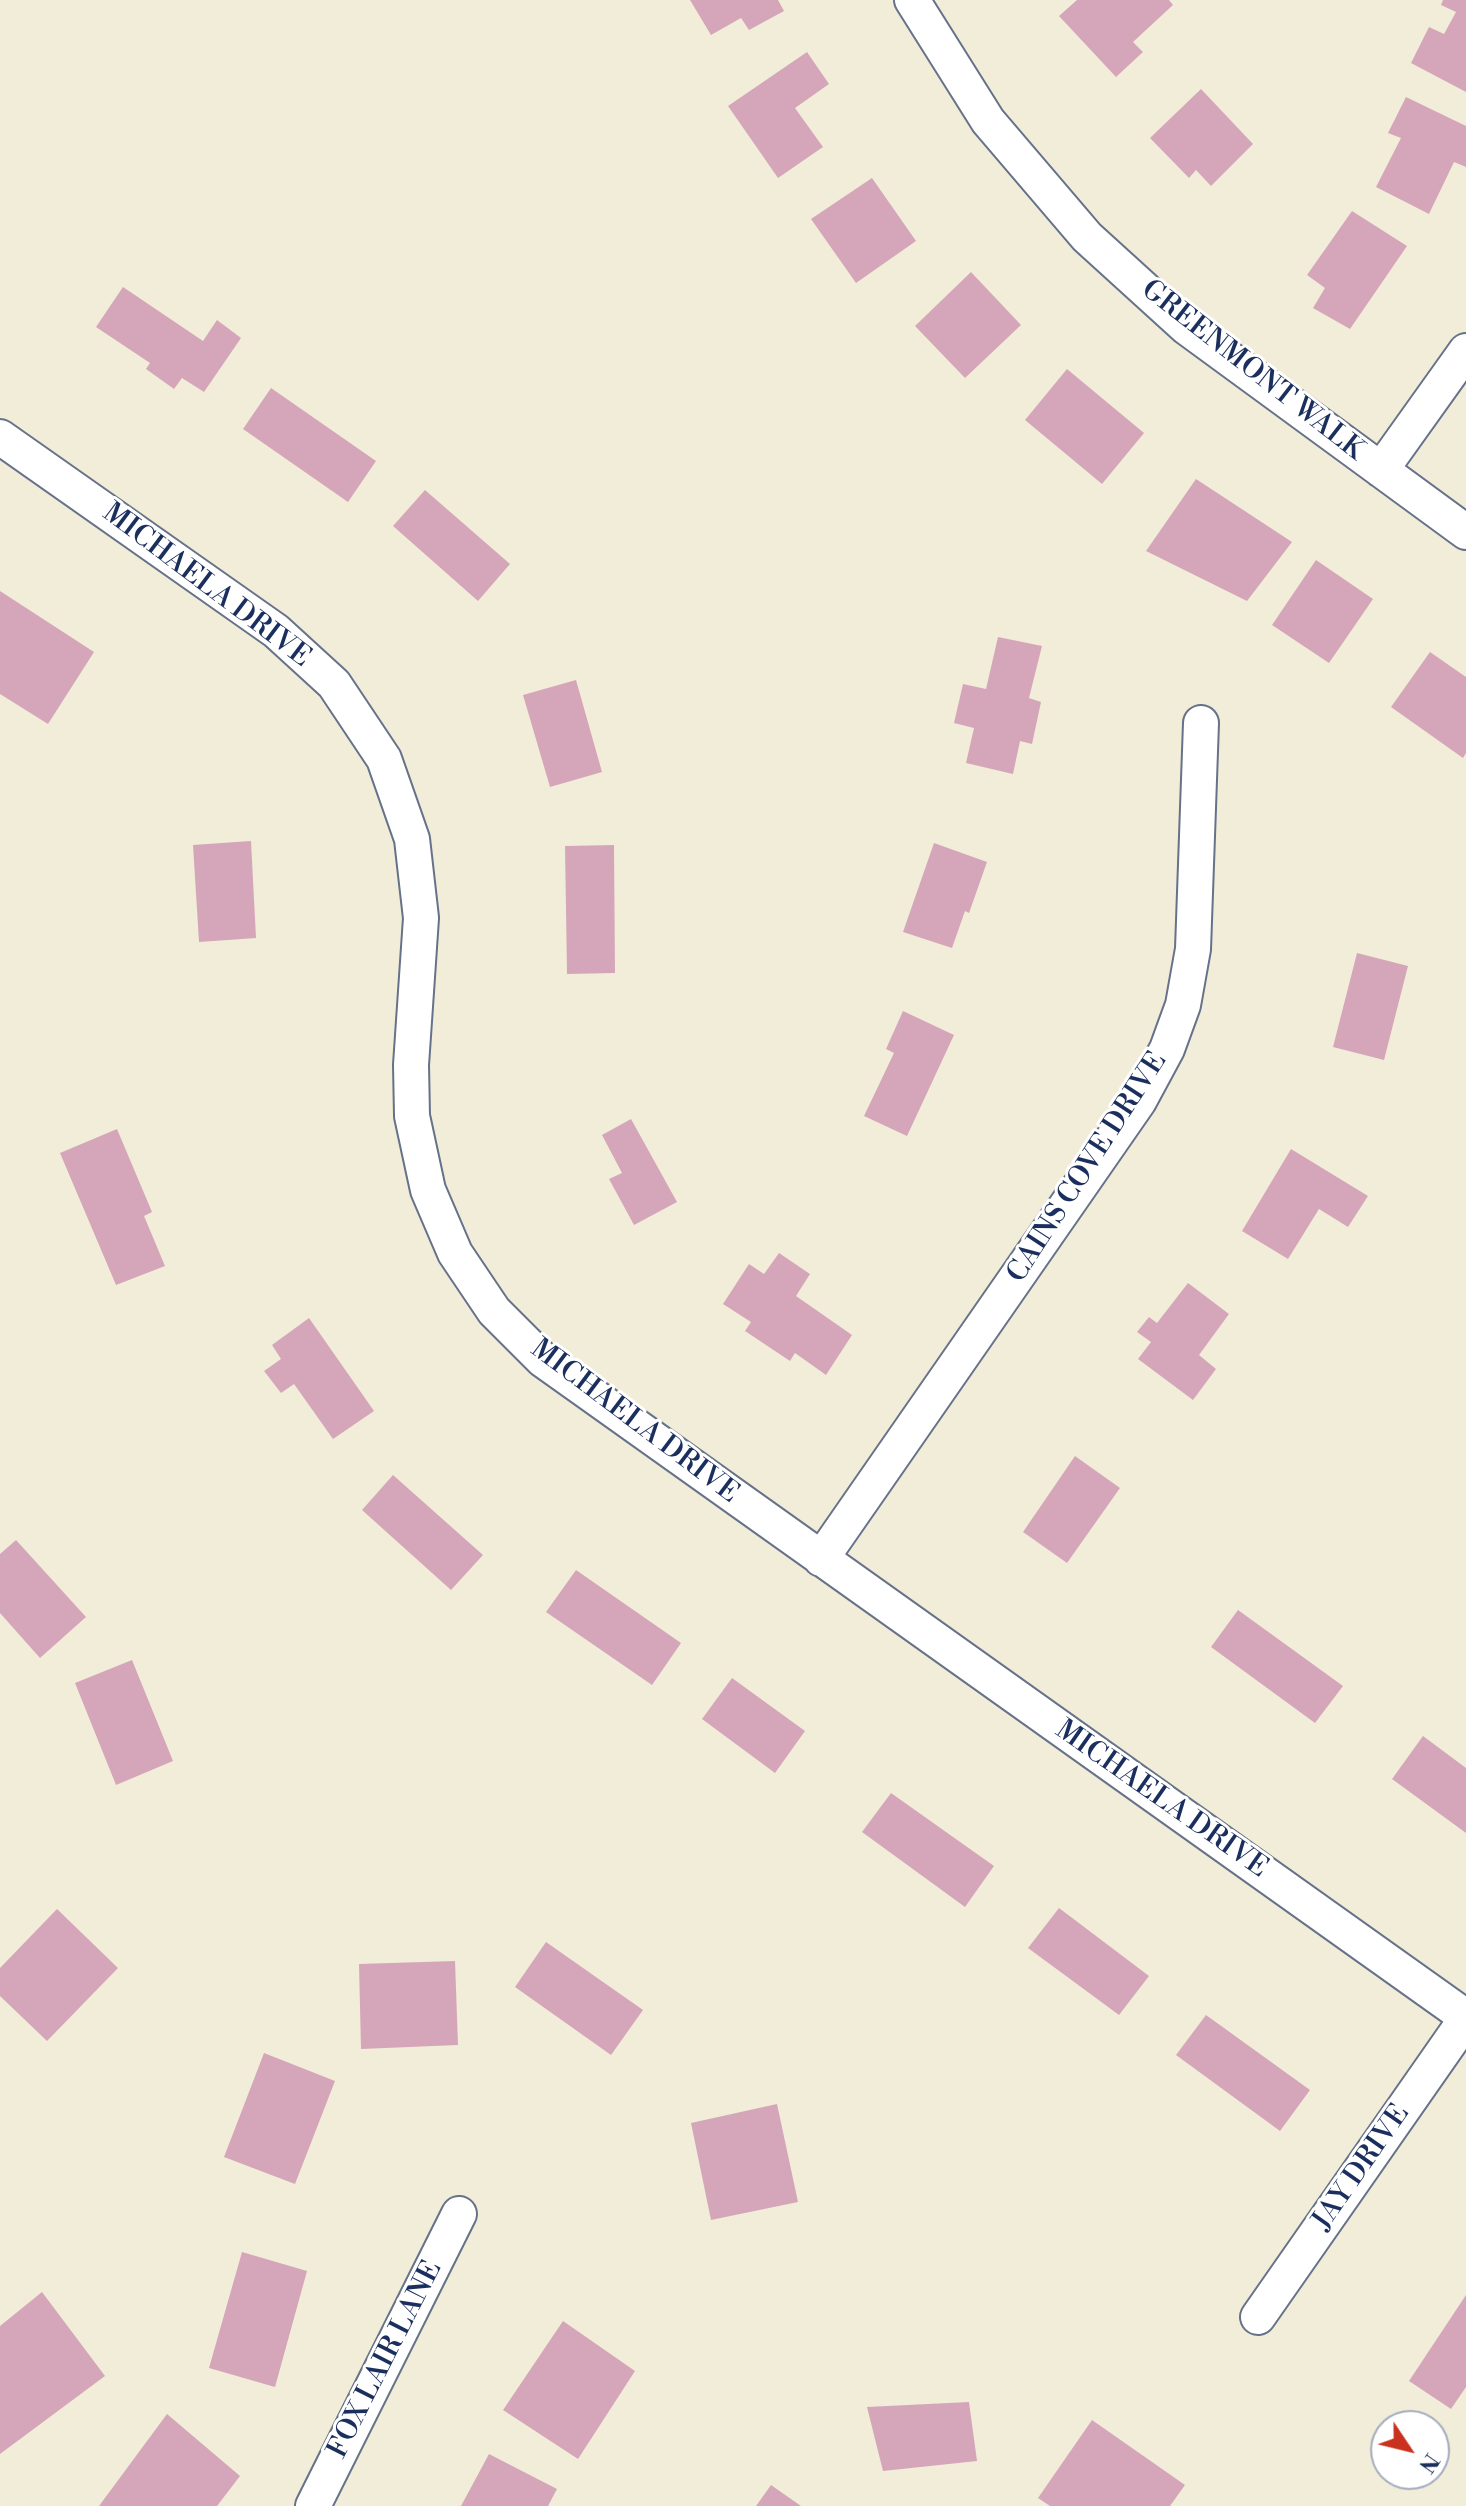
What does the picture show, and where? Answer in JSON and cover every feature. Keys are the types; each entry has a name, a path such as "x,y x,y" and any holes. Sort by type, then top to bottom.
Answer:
{"street":[{"name":"GREENMONT WALK","path":"912,0 988,121 1087,237 1186,327 1466,532"},
{"path":"1381,470 1466,351"},
{"name":"MICHAELA DRIVE","path":"0,437 276,631 334,684 384,759 412,839 421,918 411,1065 412,1116 428,1190 455,1253 494,1311 543,1360 1466,2018"},
{"name":"CAINS COVE DRIVE","path":"821,1559 1139,1101 1167,1049 1183,1005 1193,949 1201,723"},
{"name":"JAY DRIVE","path":"1258,2317 1466,2018"},
{"name":"FOX LAIR LANE","path":"313,2506 459,2214"}],"building":[{"path":"690,0 778,0 784,11 749,30 741,18 711,35"},
{"path":"1077,0 1169,0 1173,5 1133,42 1143,52 1116,77 1059,16"},
{"path":"1443,0 1466,0 1466,92 1411,63 1429,27 1444,34 1456,12 1441,5"},
{"path":"807,52 829,84 795,108 823,147 778,178 728,106"},
{"path":"1201,89 1253,144 1211,186 1196,170 1189,178 1150,138"},
{"path":"1406,97 1466,126 1466,167 1454,162 1429,214 1376,187 1401,138 1388,133"},
{"path":"872,178 916,241 856,283 811,219"},
{"path":"1352,211 1407,246 1350,329 1313,308 1325,288 1307,275"},
{"path":"971,272 1021,325 965,378 915,326"},
{"path":"123,287 203,341 217,320 241,338 204,392 182,378 174,389 146,369 150,363 96,327"},
{"path":"1067,369 1144,433 1102,484 1025,420"},
{"path":"271,388 376,461 348,502 243,429"},
{"path":"1196,479 1292,542 1247,601 1146,551"},
{"path":"425,490 510,564 478,601 393,526"},
{"path":"1316,560 1373,599 1329,663 1272,625"},
{"path":"0,591 94,652 48,724 0,694"},
{"path":"998,637 1042,646 1029,698 1041,702 1032,744 1020,741 1013,774 966,763 974,728 954,723 963,684 986,689"},
{"path":"1430,652 1466,677 1466,753 1463,758 1391,707"},
{"path":"576,680 602,772 550,787 523,695"},
{"path":"251,841 256,938 199,942 193,845"},
{"path":"934,843 987,862 969,913 965,911 952,948 903,932"},
{"path":"614,845 615,973 567,974 565,846"},
{"path":"1357,953 1408,966 1384,1060 1333,1047"},
{"path":"903,1011 954,1035 907,1136 864,1116 894,1053 886,1049"},
{"path":"631,1119 677,1202 634,1225 609,1179 622,1173 602,1135"},
{"path":"117,1129 152,1212 144,1216 165,1266 116,1285 60,1153"},
{"path":"1291,1149 1368,1196 1348,1227 1319,1209 1288,1259 1242,1231"},
{"path":"779,1253 810,1274 796,1296 852,1335 826,1375 795,1353 790,1361 745,1331 751,1322 723,1304 749,1264 764,1274"},
{"path":"1188,1283 1229,1314 1199,1355 1216,1369 1193,1400 1138,1359 1151,1342 1137,1332 1149,1317 1157,1323"},
{"path":"309,1318 374,1411 333,1439 294,1384 281,1393 264,1371 281,1359 272,1345"},
{"path":"1075,1456 1120,1488 1067,1563 1023,1532"},
{"path":"393,1475 483,1555 451,1590 362,1510"},
{"path":"16,1540 86,1617 40,1658 0,1613 0,1554"},
{"path":"576,1570 681,1643 652,1685 546,1612"},
{"path":"1238,1610 1343,1686 1315,1723 1211,1647"},
{"path":"132,1660 173,1761 116,1785 75,1683"},
{"path":"732,1678 805,1731 775,1773 702,1719"},
{"path":"1423,1736 1466,1768 1466,1833 1392,1779"},
{"path":"891,1793 994,1866 965,1907 862,1832"},
{"path":"1059,1908 1149,1976 1119,2015 1028,1948"},
{"path":"57,1909 118,1968 47,2041 0,1996 0,1968"},
{"path":"546,1942 643,2010 611,2055 515,1987"},
{"path":"455,1961 458,2045 361,2049 359,1964"},
{"path":"1206,2015 1310,2090 1280,2131 1176,2055"},
{"path":"264,2053 335,2081 295,2184 224,2157"},
{"path":"777,2104 798,2202 711,2220 691,2123"},
{"path":"242,2252 307,2271 275,2387 209,2368"},
{"path":"42,2292 105,2376 0,2454 0,2326"},
{"path":"1466,2295 1466,2387 1451,2409 1409,2381"},
{"path":"563,2321 635,2371 578,2459 503,2410"},
{"path":"969,2402 977,2461 883,2471 867,2407"},
{"path":"167,2414 240,2476 217,2506 99,2506"},
{"path":"1092,2420 1185,2485 1170,2506 1050,2506 1038,2498"},
{"path":"489,2454 557,2489 548,2506 461,2506"},
{"path":"771,2485 801,2506 756,2506"}]}
